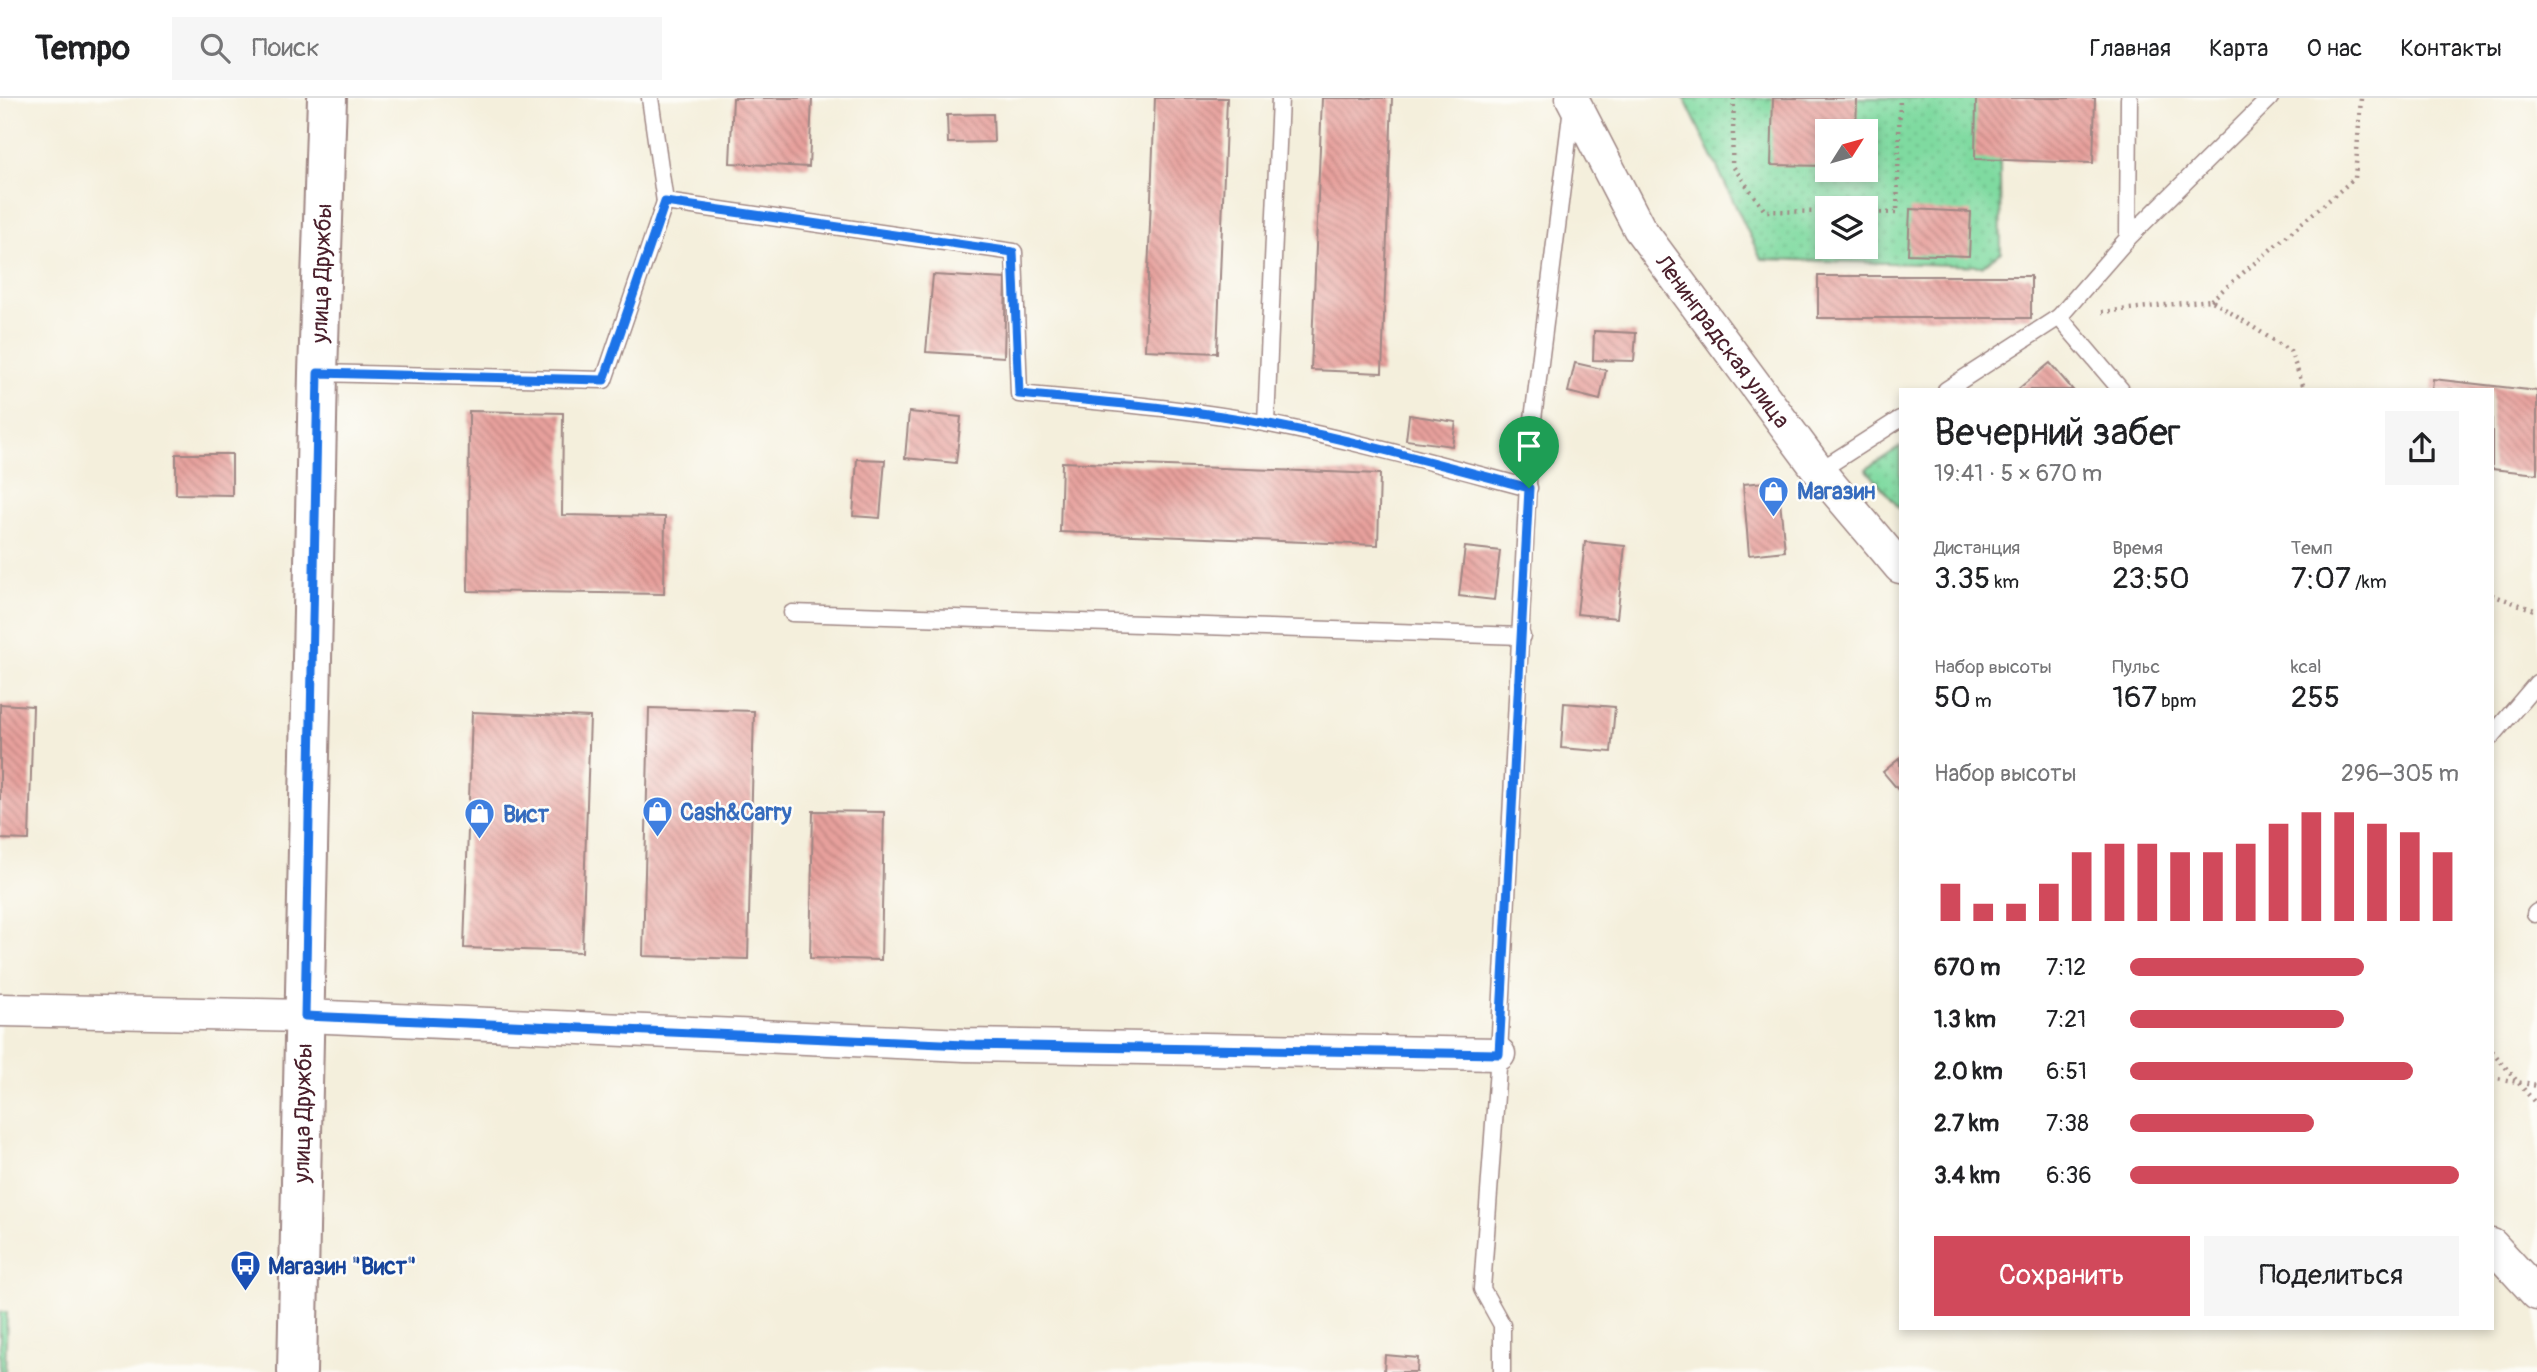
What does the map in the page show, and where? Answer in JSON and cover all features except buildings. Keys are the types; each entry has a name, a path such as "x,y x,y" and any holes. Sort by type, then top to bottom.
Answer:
{"street":[{"name":"улица Дружбы","path":"297,1372 318,373 327,98"},
{"name":"Ленинградская улица","path":"1572,100 1639,228 1819,471 1899,566"},
{"path":"0,1010 305,1016 978,1045 1499,1054"},
{"path":"2494,1247 2537,1294"}],"lane":[{"path":"318,373 604,380 665,202 650,98"},
{"path":"1266,423 1280,98"},
{"path":"2128,238 2129,98"},
{"path":"1949,388 2059,317 2128,238 2270,98"},
{"path":"1502,1372 1502,1325 1482,1289 1499,1054 1530,443 1572,100"},
{"path":"665,202 1013,252 1019,394 1142,406 1266,423 1364,444 1529,488"},
{"path":"2059,317 2119,388"},
{"path":"1819,471 1899,420"},
{"path":"792,613 1522,636"},
{"path":"2494,734 2537,683"}],"path":[{"path":"1734,98 1731,165 1765,211 1815,212"},
{"path":"1878,212 1896,213 1900,98"},
{"path":"2059,317 2211,300 2355,178 2361,98"},
{"path":"2211,300 2290,351 2304,388"},
{"path":"2494,596 2537,611"},
{"path":"2494,1053 2537,1105"},
{"path":"2494,1077 2537,1086"}],"green space":[{"path":"1684,98 1999,98 2001,252 1982,266 1761,259"},
{"path":"1899,448 1899,508 1866,469"},
{"path":"0,1312 7,1312 5,1372 0,1372"}],"place":[{"name":"Магазин","path":"1774,518"},
{"name":"Cash&Carry","path":"657,839"},
{"name":"Вист","path":"480,841"},
{"name":"Магазин \"Вист\"","path":"245,1293"}],"route":[{"path":"665,202 1013,252 1019,394 1142,406 1266,423 1364,444 1529,488 1499,1054 965,1045 305,1016 318,373 604,380 665,202"}]}
